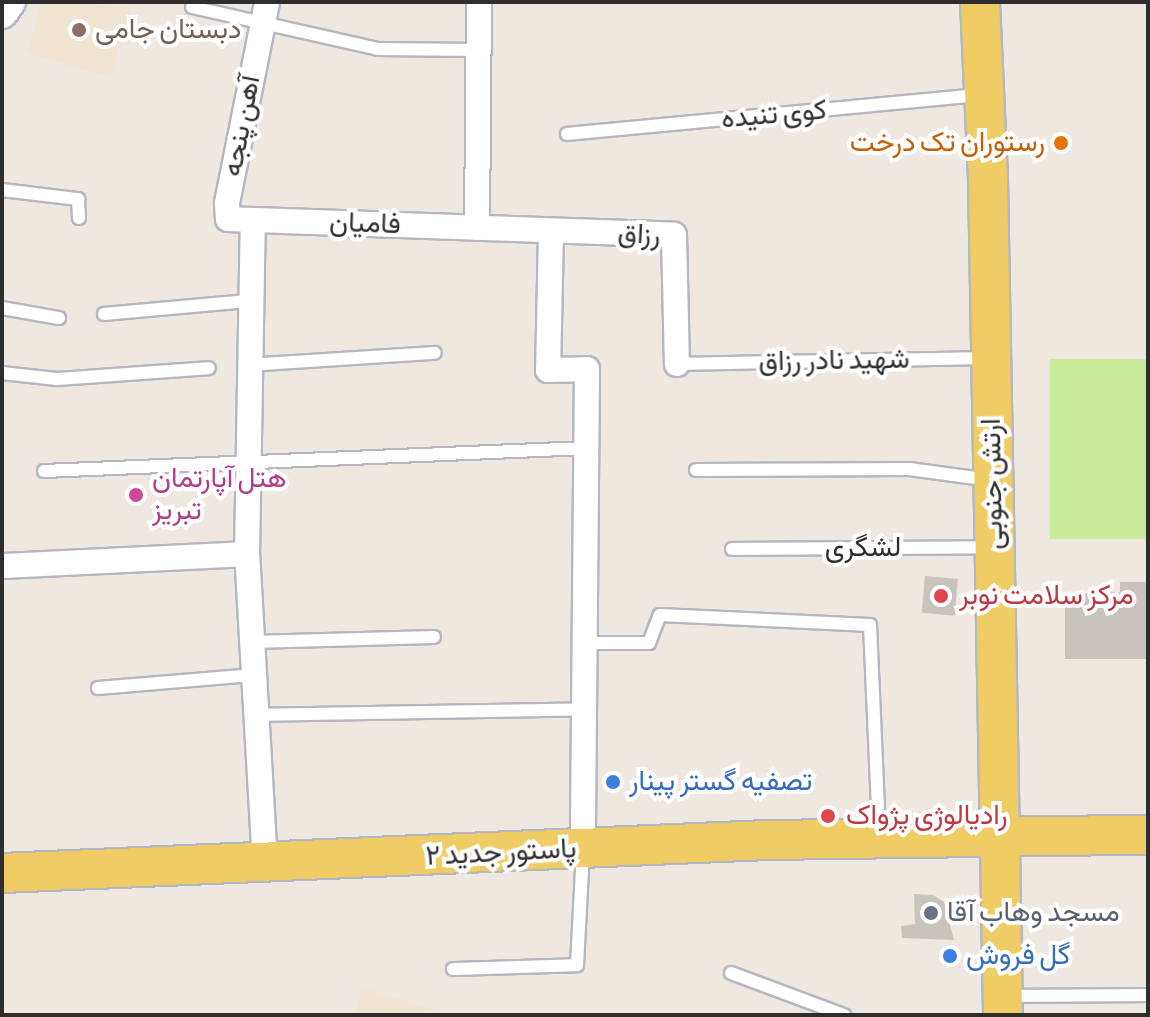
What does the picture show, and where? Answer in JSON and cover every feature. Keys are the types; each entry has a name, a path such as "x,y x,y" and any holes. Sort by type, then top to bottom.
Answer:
{"main road":[{"name":"ارتش جنوبی","path":"980,2 991,358 1003,1006"},
{"name":"پاستور جدید ۲","path":"2,873 880,839 1148,835"}],"street":[{"path":"2,13 10,2"},
{"path":"477,228 479,2"},
{"name":"آهن پنجه","path":"253,220 228,219 227,203 265,12"},
{"path":"253,220 247,301 247,554 265,864"},
{"name":"فامیان","path":"253,220 477,228"},
{"name":"رزاق","path":"477,228 674,235 677,364"},
{"path":"551,231 548,370 587,369 583,849"},
{"path":"2,566 247,554"}],"lane":[{"path":"192,7 265,12 378,49 478,50"},
{"name":"کوی تنیده","path":"567,134 981,95"},
{"path":"2,190 78,199 79,218"},
{"path":"104,314 247,301"},
{"path":"2,308 59,318"},
{"path":"247,365 435,353"},
{"name":"شهید نادر رزاق","path":"677,364 991,358"},
{"path":"2,373 57,379 209,368"},
{"path":"44,471 248,466 585,448"},
{"path":"696,470 909,469 993,481"},
{"name":"لشگری","path":"732,549 994,547"},
{"path":"584,643 649,643 660,615 870,625 880,839"},
{"path":"252,642 434,637"},
{"path":"98,688 254,675"},
{"path":"256,715 584,709"},
{"path":"453,969 577,965 583,849"},
{"path":"731,973 844,1015"},
{"path":"1003,1006 1148,995"}],"shaded area":[{"name":"دبستان جامی","path":"42,2 132,7 110,77 27,53"},
{"path":"363,988 449,1015 354,1015"}],"green space":[{"path":"1050,359 1148,359 1148,539 1050,539"}],"building":[{"name":"مرکز سلامت نوبر","path":"925,576 958,579 955,616 922,613"},
{"path":"1120,582 1148,582 1148,659 1065,659 1065,594 1120,592"},
{"name":"مسجد وهاب آقا","path":"914,894 933,895 944,902 954,940 902,938 901,926 915,924"}],"place":[{"name":"دبستان جامی","path":"79,30"},
{"name":"رستوران تک درخت","path":"1061,143"},
{"name":"هتل آپارتمان تبریز","path":"136,495"},
{"name":"مرکز سلامت نوبر","path":"941,596"},
{"name":"تصفیه گستر پینار","path":"613,782"},
{"name":"رادیالوژی پژواک","path":"828,816"},
{"name":"مسجد وهاب آقا","path":"931,913"},
{"name":"گل فروش","path":"950,956"}]}
